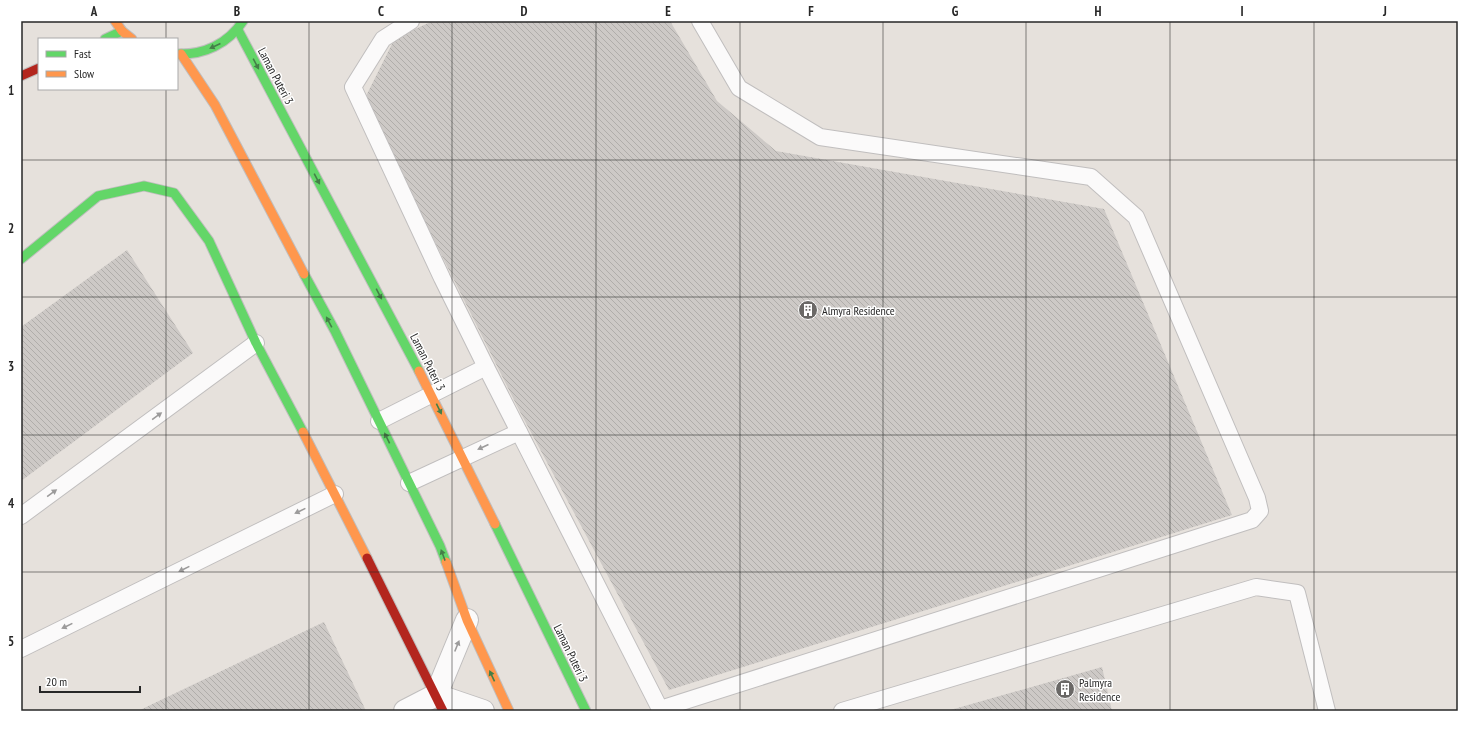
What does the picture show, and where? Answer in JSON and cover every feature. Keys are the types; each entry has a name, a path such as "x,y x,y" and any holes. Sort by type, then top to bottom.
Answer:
{"street":[{"path":"115,21 122,31 131,38"},
{"path":"179,54 193,54 218,46 238,30 243,21"},
{"name":"Laman Puteri 3","path":"238,30 432,395 586,711"},
{"path":"106,38 122,31"},
{"path":"179,54 215,105 334,331 440,546 467,620 509,711"},
{"path":"21,76 38,68"},
{"path":"21,259 98,196 144,186 174,193 209,241 256,343 335,494 440,703"},
{"path":"440,703 467,620"},
{"path":"405,711 440,703 483,711"}],"lane":[{"path":"410,21 383,39 353,87 442,278 660,709 1252,520 1260,511 1257,498 1136,217 1091,177 820,137 739,88 700,21"},
{"path":"21,516 256,343"},
{"path":"379,421 486,367"},
{"path":"409,482 519,432"},
{"path":"21,649 335,494"},
{"path":"842,711 1256,587 1296,593 1326,711"}],"building":[{"name":"Almyra Residence","path":"433,21 670,21 717,101 776,151 1104,209 1232,515 669,690 519,410 364,100 395,38"},
{"path":"127,250 193,353 21,481 21,327"},
{"path":"324,622 366,711 138,711"},
{"name":"Palmyra Residence","path":"1102,667 1112,711 947,711"}],"traffic: fast":[{"path":"178,54 187,54 206,50 223,42 243,21"},
{"path":"238,30 419,371"},
{"path":"107,38 122,31"},
{"path":"21,259 98,196 144,186 174,193 209,241 256,343 303,432"},
{"path":"304,274 335,331 440,546 446,562"},
{"path":"495,524 586,711"}],"traffic: slow":[{"path":"115,21 122,31 131,38"},
{"path":"181,54 215,105 304,274"},
{"path":"419,371 495,524"},
{"path":"303,432 367,558"},
{"path":"446,562 467,620 509,711"}],"traffic: jam":[{"path":"21,76 38,68"},
{"path":"367,558 443,711"}],"place":[{"name":"Almyra Residence","path":"808,310"},
{"name":"Palmyra Residence","path":"1065,689"}]}
